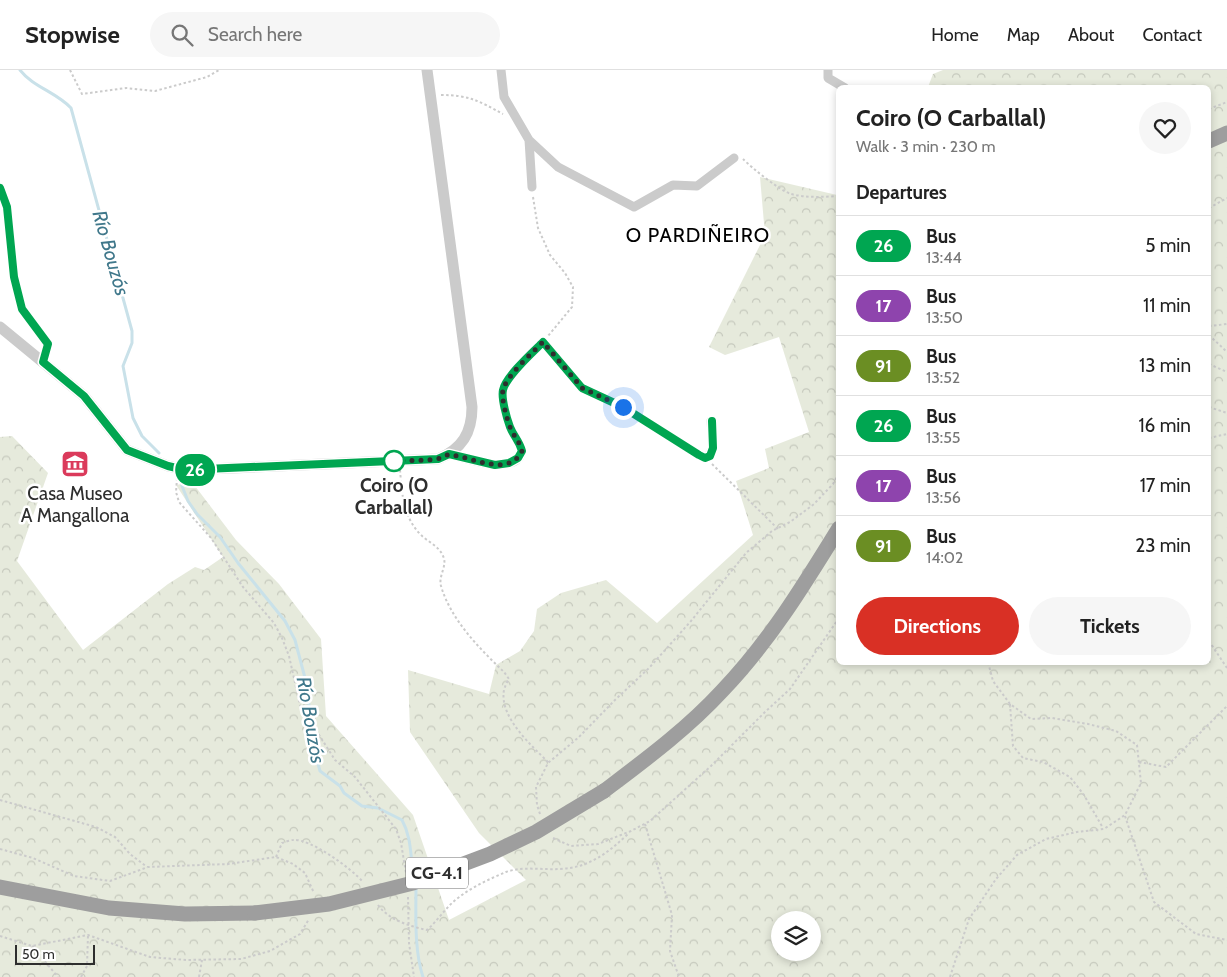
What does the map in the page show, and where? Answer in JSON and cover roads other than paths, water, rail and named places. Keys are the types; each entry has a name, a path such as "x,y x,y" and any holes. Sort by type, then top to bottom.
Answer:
{"highway":[{"path":"1211,140 1227,133"},
{"name":"CG-4.1","path":"0,887 109,908 185,914 255,913 329,904 412,883 490,854 536,832 604,791 666,744 722,691 763,643 799,594 836,533"}],"street":[{"path":"0,327 84,396 127,450 185,470 438,459 449,454 465,439 470,429 472,407 427,70"},
{"path":"501,70 504,97 528,140 558,167 634,207 673,185 696,186 734,158"},
{"path":"828,70 828,78 840,85"},
{"path":"528,140 532,187"},
{"path":"0,188 7,207 14,277 22,309 48,344 43,362"},
{"path":"449,454 495,465 509,463 518,458 522,451 519,441 511,430 506,415 503,390 514,372 543,342 582,388 623,407 705,458 710,456 713,448 712,421"}],"waterway":[{"name":"Río Bouzós","path":"20,70 31,81 65,102 71,108 132,331 132,343 123,366 133,418 142,436 159,453"},
{"name":"Río Bouzós","path":"182,480 182,486 188,501 197,514 220,537 238,563 285,621 295,640 305,678 313,746 320,771 340,786 344,793 362,806 378,808 402,820 409,841 414,877"},
{"name":"Río Bouzós","path":"416,886 417,944 423,977"}],"place":[{"name":"Coiro (O Carballal)","path":"394,461"},
{"name":"Casa Museo A Mangallona","path":"75,464"}],"district":[{"name":"O PARDIÑEIRO","path":"698,235"}]}
